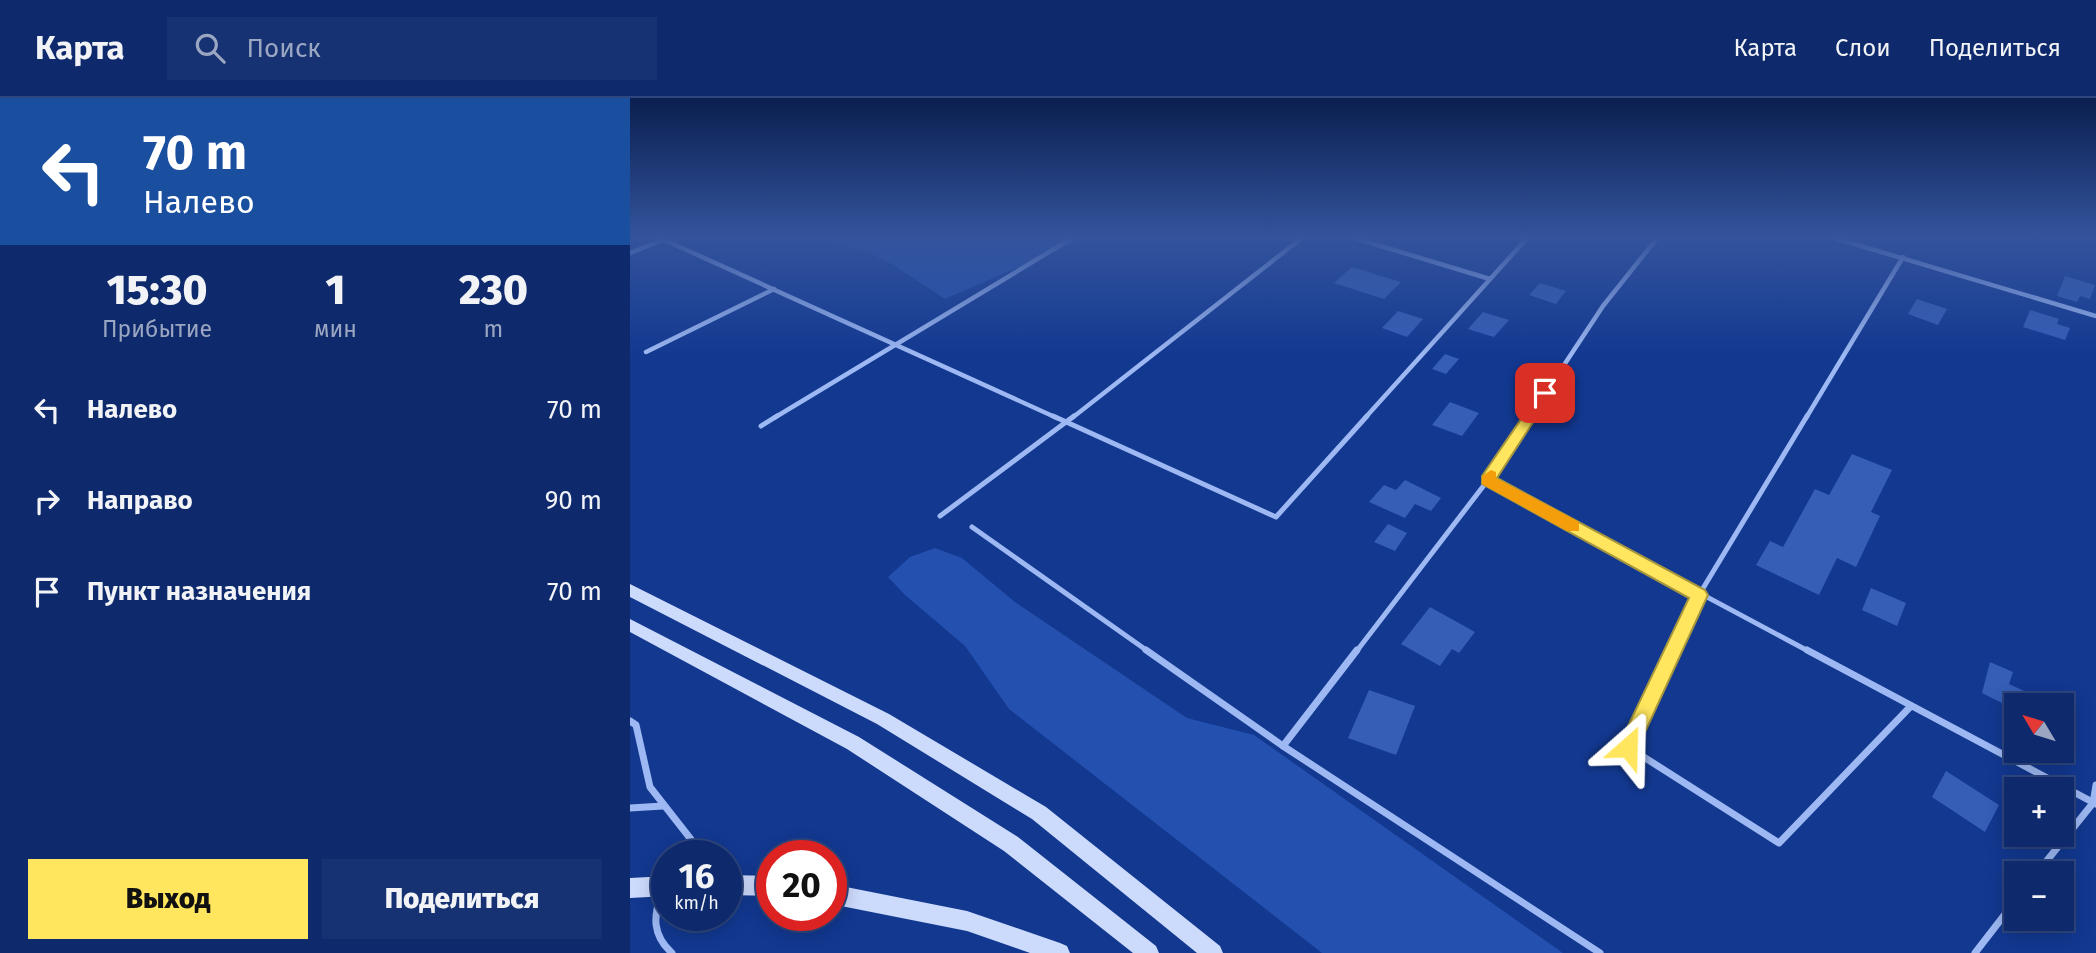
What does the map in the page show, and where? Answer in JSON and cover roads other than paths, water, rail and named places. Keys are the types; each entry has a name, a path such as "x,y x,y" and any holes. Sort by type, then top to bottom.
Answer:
{"main road":[{"path":"630,590 883,719 1039,813 1213,953"},
{"path":"630,625 853,743 1011,844 1149,953"},
{"path":"630,888 651,887"},
{"path":"847,897 967,921 1060,953"}],"lane":[{"path":"748,277 1276,517 1490,279 1483,277"},
{"path":"761,426 1007,277"},
{"path":"940,516 1067,422 1251,277"},
{"path":"1283,746 1488,480 1604,306 1626,277"},
{"path":"1891,277 1699,595 1628,747 1779,843 1910,706"},
{"path":"1968,277 2096,316"},
{"path":"646,352 774,289"},
{"path":"1488,480 1699,595 2094,803"},
{"path":"972,527 1283,746 1600,953"},
{"path":"630,721 636,725 650,787 691,840"},
{"path":"2047,861 2094,803 2096,785"},
{"path":"630,808 663,806"},
{"path":"1975,953 2004,916"},
{"path":"655,931 656,938 672,953"}]}
